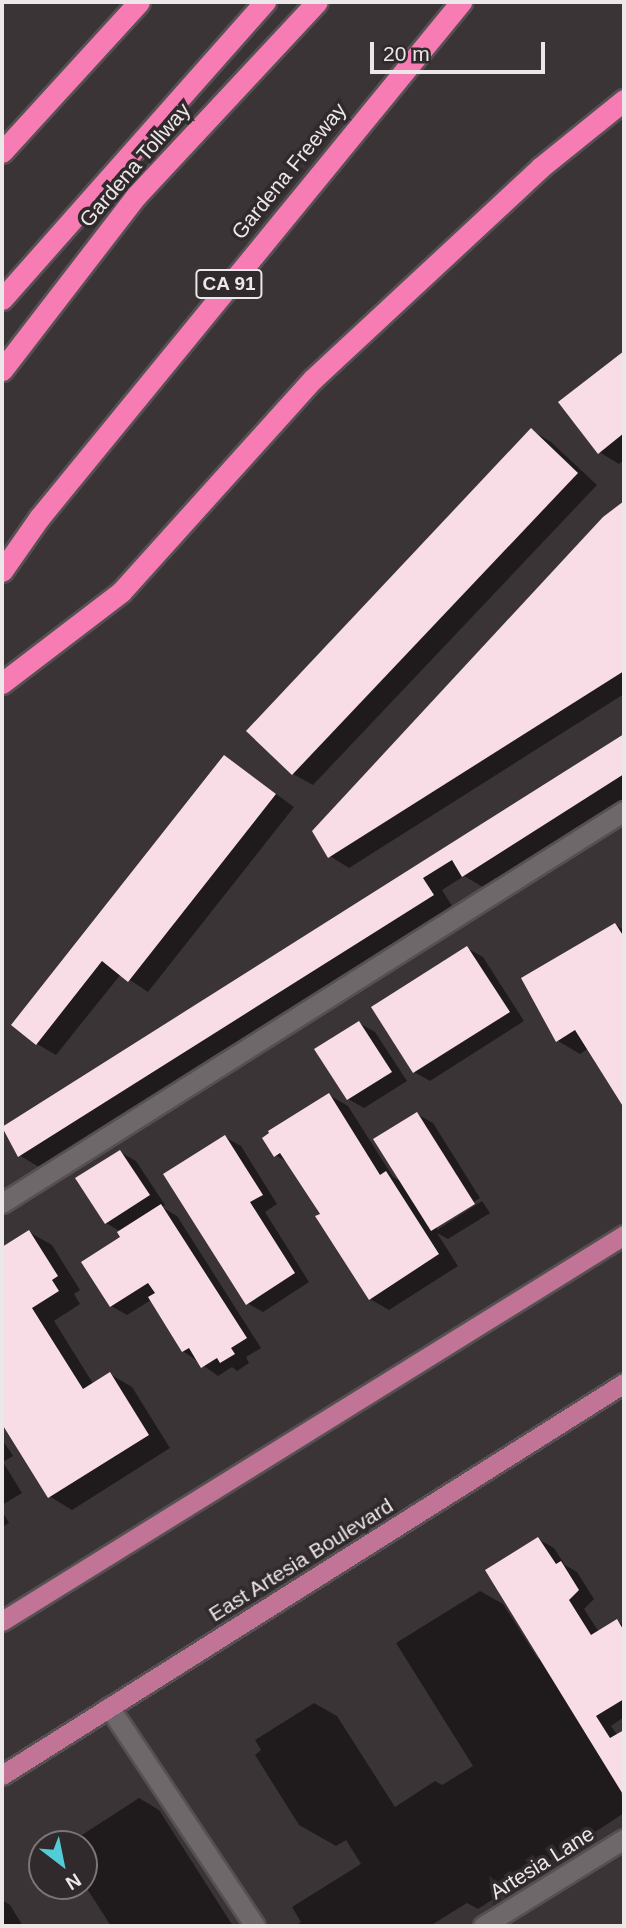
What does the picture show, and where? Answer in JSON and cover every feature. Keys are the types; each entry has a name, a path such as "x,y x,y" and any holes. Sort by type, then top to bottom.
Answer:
{"highway":[{"path":"2,152 139,2"},
{"name":"Gardena Tollway","path":"2,299 265,2"},
{"name":"Gardena Tollway","path":"2,370 136,196 317,2"},
{"name":"Gardena Freeway","path":"2,571 48,508 461,2"},
{"path":"2,683 121,592 313,379 541,167 624,100"}],"main road":[{"path":"2,1621 624,1235"},
{"name":"East Artesia Boulevard","path":"2,1775 624,1382"}],"street":[{"path":"2,1203 624,811"},
{"path":"109,1707 255,1926"},
{"name":"Artesia Lane","path":"484,1926 624,1839"}],"building":[{"path":"624,351 624,433 598,454 558,402"},
{"path":"531,428 578,473 292,775 246,731"},
{"path":"624,501 624,671 328,858 312,831 603,517"},
{"path":"624,734 624,774 462,877 452,860 423,878 434,895 18,1157 2,1127"},
{"path":"224,755 276,794 128,982 102,961 36,1045 11,1025"},
{"path":"615,923 624,937 624,1108 575,1030 556,1042 521,978"},
{"path":"467,946 510,1012 413,1073 371,1007"},
{"path":"359,1021 392,1072 347,1100 314,1049"},
{"path":"329,1093 380,1175 386,1171 439,1254 369,1300 315,1216 320,1214 280,1153 274,1157 262,1138 268,1131"},
{"path":"417,1112 475,1204 431,1231 373,1139"},
{"path":"225,1135 263,1195 250,1202 295,1273 246,1305 163,1174"},
{"path":"120,1150 150,1195 105,1224 75,1178"},
{"path":"161,1204 247,1338 231,1348 235,1354 220,1363 217,1358 201,1368 189,1348 182,1352 148,1297 155,1293 148,1283 110,1307 81,1262 120,1237 117,1232"},
{"path":"29,1230 58,1276 52,1280 59,1291 32,1308 83,1389 110,1372 149,1435 48,1498 2,1424 2,1247"},
{"path":"538,1537 556,1564 561,1561 579,1590 569,1600 591,1635 617,1619 624,1631 624,1699 596,1716 610,1738 624,1730 624,1796 485,1570"}]}
